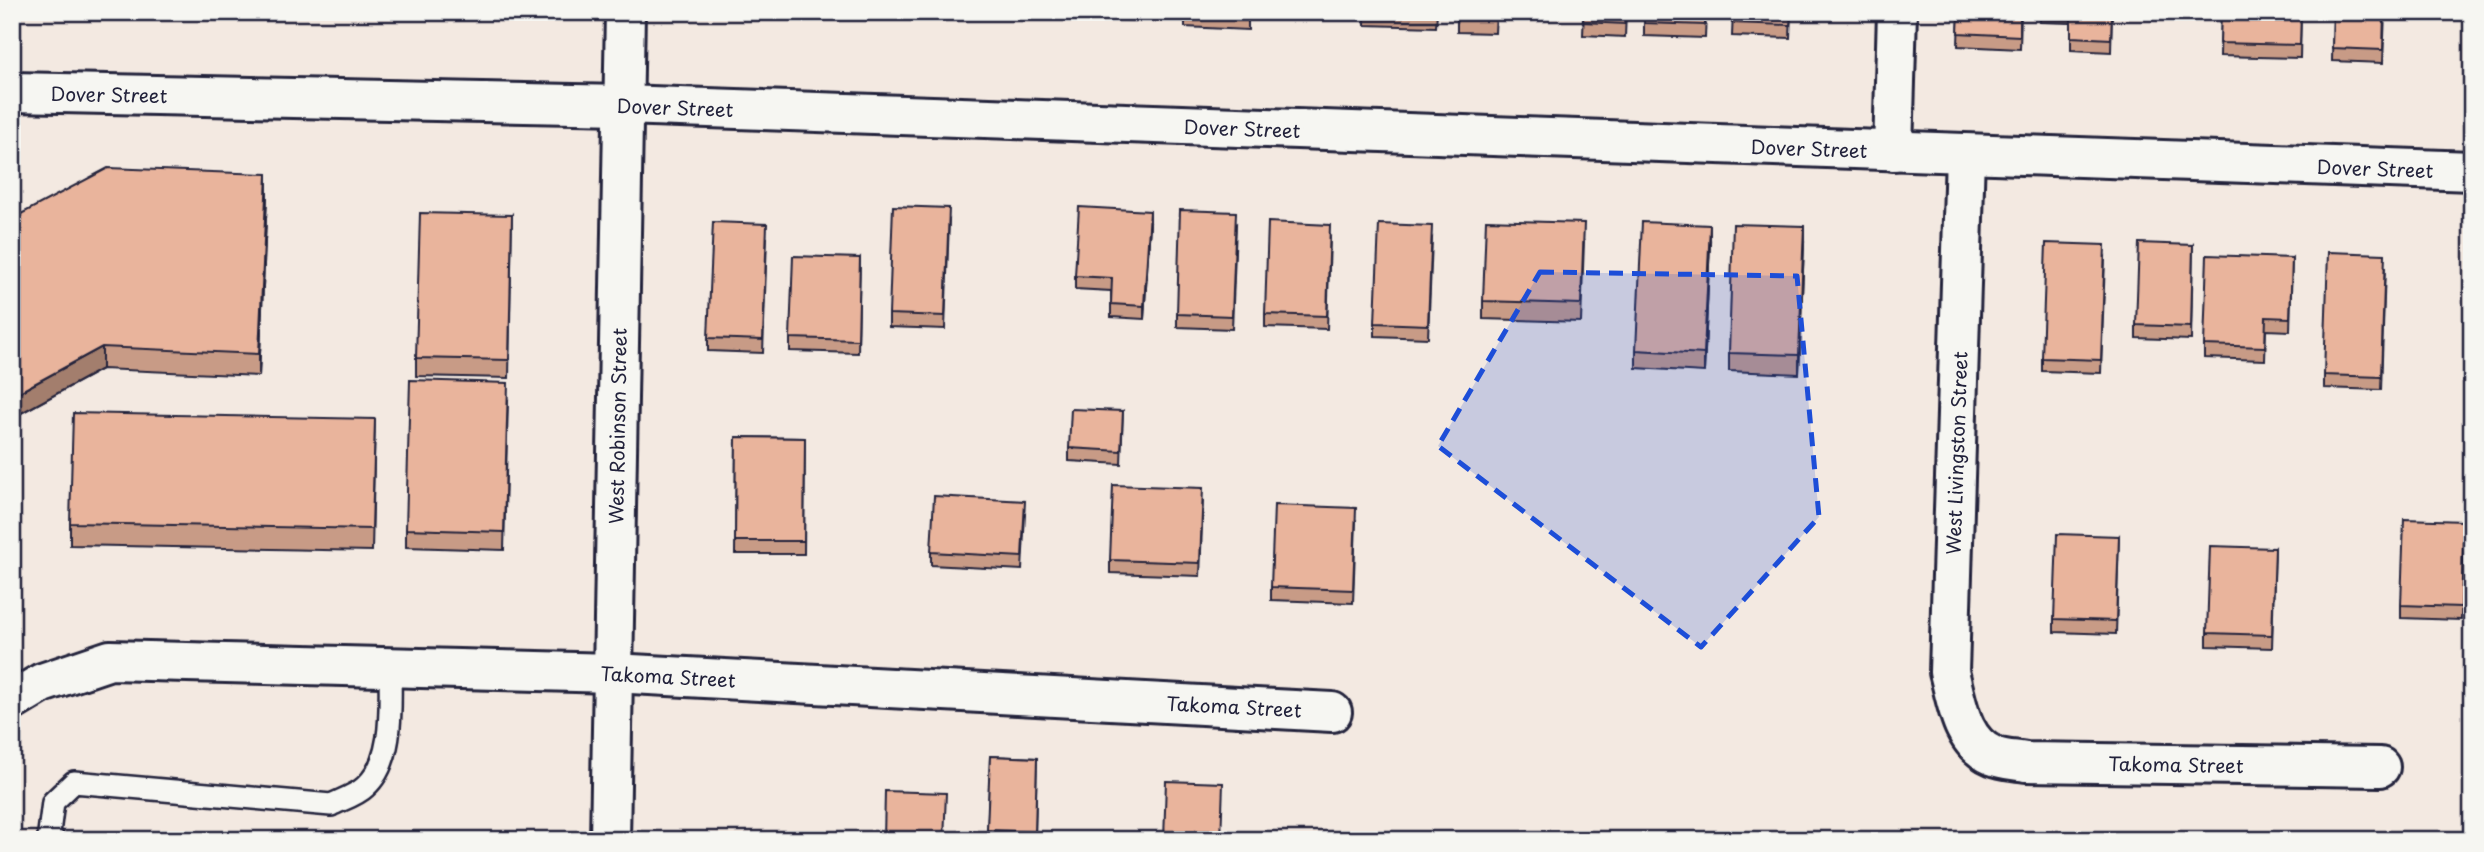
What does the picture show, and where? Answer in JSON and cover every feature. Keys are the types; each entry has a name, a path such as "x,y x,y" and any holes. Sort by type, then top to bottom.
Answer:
{"street":[{"name":"West Robinson Street","path":"610,840 625,12"},
{"path":"1893,151 1897,12"},
{"name":"Dover Street","path":"12,92 623,105 2472,172"},
{"name":"West Livingston Street","path":"1965,154 1949,672 1966,731 1977,744"},
{"name":"Takoma Street","path":"12,701 42,683 110,660 613,673 1332,712"},
{"name":"Takoma Street","path":"1977,744 1993,756 2026,762 2380,767"}],"lane":[{"path":"54,840 49,833 53,802 74,782 331,805 366,787 381,762 390,730 390,667"}],"highlighted area":[{"path":"1540,272 1797,276 1819,517 1701,647 1438,446"}],"building":[{"path":"1248,12 1248,17 1185,14"},
{"path":"1368,12 1437,12 1436,14"},
{"path":"1457,12 1495,12 1495,20 1457,19"},
{"path":"1584,12 1625,12 1625,24 1583,22"},
{"path":"1644,12 1705,12 1705,25 1644,23"},
{"path":"1733,12 1791,12 1790,25 1732,23"},
{"path":"1959,12 2020,12 2020,36 1958,33"},
{"path":"2071,12 2112,12 2111,39 2071,37"},
{"path":"2221,12 2301,12 2300,45 2220,43"},
{"path":"2333,12 2384,12 2383,50 2332,48"},
{"path":"108,168 267,174 259,354 102,347 12,396 12,215 21,214"},
{"path":"893,206 949,208 945,316 889,314"},
{"path":"1079,207 1150,211 1144,306 1111,304 1112,278 1075,276"},
{"path":"1180,210 1236,212 1232,316 1177,314"},
{"path":"420,213 512,215 509,360 416,358"},
{"path":"1486,220 1584,223 1581,304 1483,301"},
{"path":"713,222 767,224 763,340 708,338"},
{"path":"1268,222 1330,225 1327,316 1265,314"},
{"path":"1642,222 1710,225 1704,354 1636,350"},
{"path":"1379,224 1432,226 1428,325 1375,323"},
{"path":"1733,224 1804,226 1799,355 1729,353"},
{"path":"2046,243 2105,245 2101,360 2042,358"},
{"path":"2139,243 2193,245 2191,327 2136,325"},
{"path":"2328,252 2385,254 2381,377 2324,375"},
{"path":"2207,255 2292,258 2290,318 2266,317 2265,347 2204,345"},
{"path":"793,256 860,258 858,340 790,338"},
{"path":"410,380 508,383 504,532 406,529"},
{"path":"1071,409 1123,411 1121,451 1069,448"},
{"path":"73,413 375,419 372,529 70,523"},
{"path":"736,437 805,438 804,541 735,541"},
{"path":"1113,485 1203,488 1200,563 1110,560"},
{"path":"934,496 1025,501 1022,557 931,552"},
{"path":"1274,505 1356,508 1353,590 1271,587"},
{"path":"2404,519 2464,521 2461,607 2401,605"},
{"path":"2057,534 2119,536 2116,621 2054,619"},
{"path":"2210,546 2275,548 2272,635 2207,633"},
{"path":"990,756 1037,758 1035,832 987,830"},
{"path":"1166,781 1223,783 1221,840 1164,840"},
{"path":"885,791 946,793 944,840 884,840"}]}
